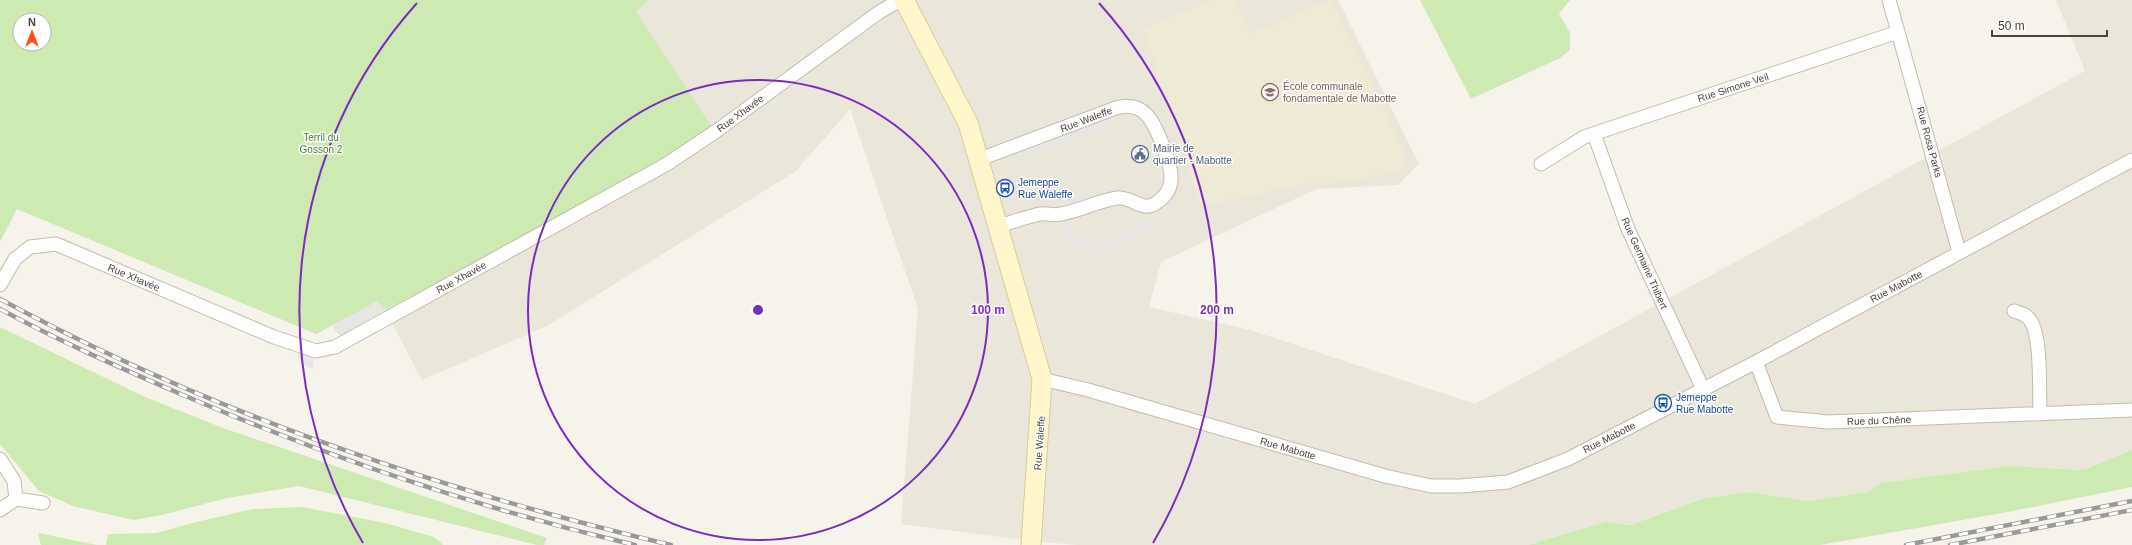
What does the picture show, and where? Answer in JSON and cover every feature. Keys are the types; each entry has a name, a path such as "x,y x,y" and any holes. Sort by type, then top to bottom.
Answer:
{"street":[{"name":"Rue Xhavée","path":"0,285 15,259 30,247 56,244 274,337 316,351 335,347 667,164 715,132 878,13 900,0"},
{"name":"Rue Waleffe","path":"904,0 968,123 980,159 1042,379 1031,545"},
{"path":"1889,0 1898,32"},
{"name":"Rue Simone Veil","path":"1541,164 1573,143 1594,134 1898,32"},
{"name":"Rue Rosa Parks","path":"1898,32 1959,252"},
{"name":"Rue Waleffe","path":"980,159 1113,109 1130,106 1146,113 1155,125 1172,171 1169,190 1152,206 1145,207 1128,199 1117,198 1060,215 1040,214 999,226"},
{"name":"Rue Germaine Thibert","path":"1594,134 1628,229 1703,389"},
{"name":"Rue Mabotte","path":"1042,379 1088,390 1385,476 1431,486 1460,486 1508,482 1568,459 1756,362 2132,160"},
{"path":"2014,311 2024,314 2030,319 2036,335 2040,414"},
{"name":"Rue du Chêne","path":"1756,362 1777,417 1828,422 2132,410"},
{"path":"0,459 14,481 16,499"},
{"path":"0,510 16,499 43,503"}],"shaded area":[{"path":"650,0 1338,0 1419,164 1398,185 1316,189 1161,262 1149,307 1250,330 1475,404 2085,71 2056,0 2132,0 2132,450 2084,470 2009,466 1881,483 1868,492 1808,501 1750,492 1706,498 1630,525 1606,522 1528,545 1078,545 1040,542 901,524 918,309 850,109 796,171 547,326 422,380 385,310 667,164 714,132 636,11"},
{"name":"École communale fondamentale de Mabotte","path":"1212,0 1234,0 1251,33 1331,0 1404,152 1403,170 1344,182 1307,184 1201,206 1143,28"},
{"path":"1078,110 1079,113 1082,114 1042,130 1044,123"},
{"path":"1112,115 1106,130 1100,128 1098,133 1092,131 1090,136 1084,134 1083,139 1076,137 1075,142 1069,140 1067,145 1061,143 1059,148 1053,146 1055,137"},
{"path":"1050,139 1045,153 1039,151 1037,157 1031,155 1029,160 1023,158 1022,162 1015,161 1013,165 1008,163 1010,155"},
{"path":"1123,185 1130,194 1060,208 1064,202"},
{"path":"1149,220 1160,223 1158,228 1152,226 1150,231 1144,230 1143,235 1137,233 1136,238 1130,236 1128,242 1122,240 1121,245 1114,244 1113,249 1095,243 1107,240"},
{"path":"1060,223 1094,243 1097,253 1092,255 1090,250 1085,252 1082,246 1077,248 1074,242 1068,244"},
{"path":"377,301 385,310 340,336 332,326"},
{"path":"298,352 314,357 313,369 303,365 298,358"}],"green space":[{"name":"Terril du Gosson 2","path":"0,0 650,0 636,11 715,132 667,164 385,310 377,302 316,334 17,209 0,242"},
{"path":"1420,0 1570,0 1559,14 1570,33 1570,50 1560,58 1471,99"},
{"path":"0,327 145,397 223,428 547,538 544,545 537,545 299,486 227,498 162,515 133,520 73,506 39,491 0,444"},
{"path":"2132,450 2132,487 2008,512 1820,545 1528,545 1606,522 1630,525 1706,498 1750,492 1808,501 1868,492 1881,483 2009,466 2084,470"},
{"path":"302,507 385,523 434,537 443,545 106,545 108,534 157,533 196,522 253,509"},
{"path":"38,533 97,545 41,545"}],"railway":[{"path":"0,299 80,340 161,378 243,412 327,444 412,473 498,499 671,545"},
{"path":"0,309 65,342 109,362 176,392 288,438 402,479 459,497 635,545"},
{"path":"1906,545 2132,501"},
{"path":"1950,545 2132,510"}],"place":[{"name":"École communale fondamentale de Mabotte","path":"1270,92"},
{"name":"Mairie de quartier - Mabotte","path":"1140,154"},
{"name":"Jemeppe Rue Waleffe","path":"1005,188"},
{"name":"Jemeppe Rue Mabotte","path":"1663,403"}]}
